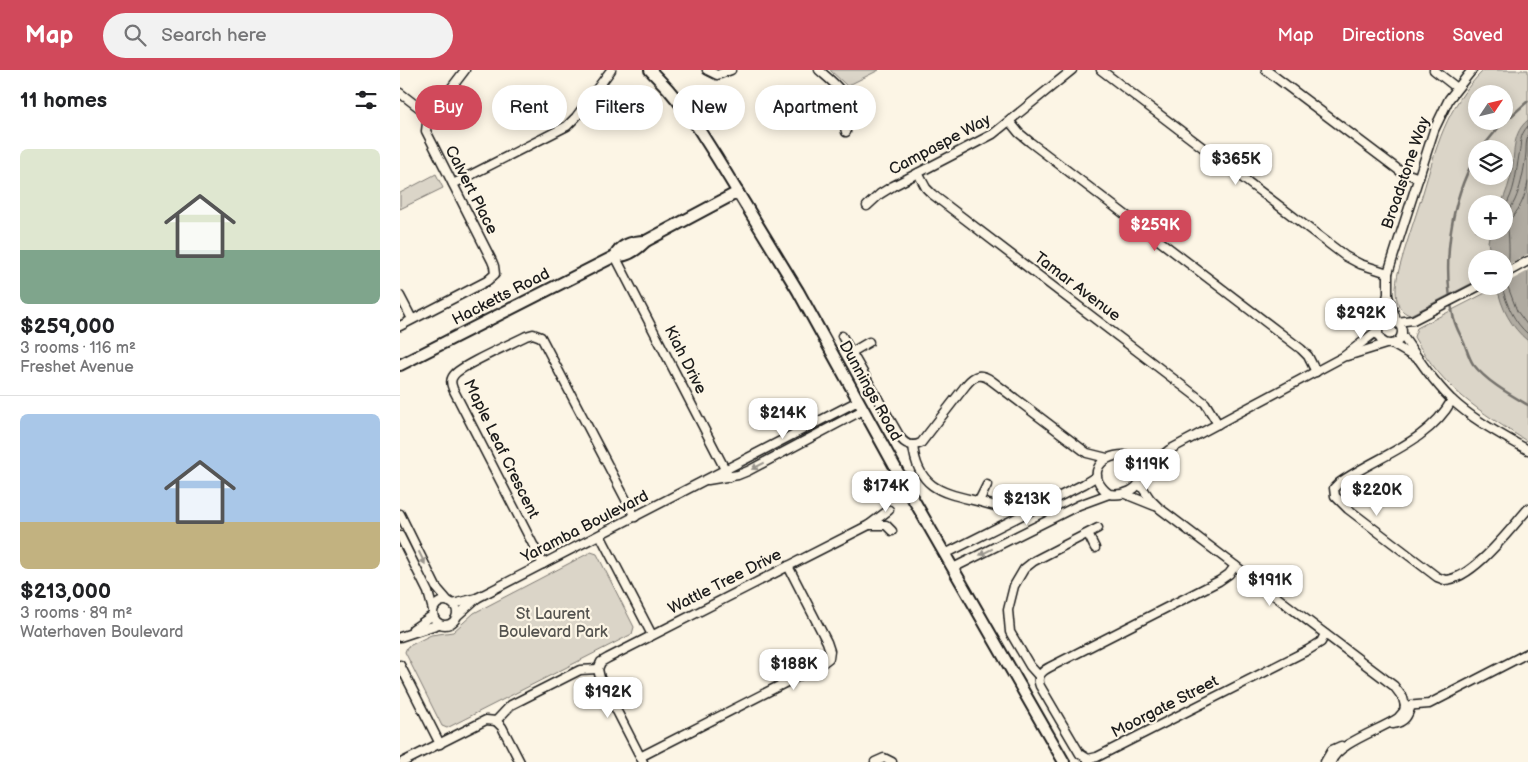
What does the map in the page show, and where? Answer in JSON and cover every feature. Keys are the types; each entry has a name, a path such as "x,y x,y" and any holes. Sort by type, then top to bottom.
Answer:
{"street":[{"path":"454,85 466,70"},
{"path":"453,184 568,126 611,70"},
{"name":"Dunnings Road","path":"650,70 668,88 690,117 798,291 861,406 1064,762"},
{"path":"707,70 717,75 730,70"},
{"path":"819,70 840,90 844,97 846,104 844,122 846,132"},
{"name":"Campaspe Way","path":"867,206 886,190 993,134 1072,70"},
{"path":"1102,70 1345,256 1360,264 1388,273"},
{"path":"1266,70 1400,171 1419,178"},
{"path":"1434,70 1457,88"},
{"name":"Broadstone Way","path":"1379,327 1388,294 1388,273 1434,130 1441,112 1472,70"},
{"path":"400,93 415,104"},
{"path":"1010,122 1019,133 1048,157 1301,349 1308,356 1316,372"},
{"name":"Calvert Place","path":"412,320 487,281 495,274 494,266 426,130"},
{"name":"Tamar Avenue","path":"918,174 932,194 1205,402 1218,424"},
{"name":"Hacketts Road","path":"400,365 616,256 619,249 633,241 646,241 738,192"},
{"name":"Kiah Drive","path":"616,256 727,473"},
{"path":"1513,269 1528,261"},
{"path":"1125,494 1134,490 1148,468 1161,456 1343,357 1387,320 1396,322 1413,320 1468,292"},
{"name":"Broadstone Way","path":"1388,294 1396,322"},
{"path":"400,296 412,320 400,326"},
{"path":"1343,357 1397,342 1413,320"},
{"path":"1396,322 1401,327 1402,334 1417,359 1452,400 1471,415 1528,450"},
{"path":"1379,327 1379,338 1417,359"},
{"name":"Maple Leaf Crescent","path":"543,564 453,389 452,378 461,369 526,336 533,334 541,337 635,517"},
{"path":"842,336 905,443 913,446 924,439 966,384 976,375 986,377 1087,453 1107,458 1124,455 1143,459 1161,456"},
{"path":"852,352 869,342"},
{"path":"1452,400 1429,428 1410,442 1339,483 1334,488 1334,496 1348,509 1437,577 1445,580 1458,576 1497,546 1528,509"},
{"name":"Yaramba Boulevard","path":"457,616 477,598 706,481 727,473 861,406"},
{"path":"913,446 916,466 928,483 945,492 995,506"},
{"path":"1087,453 1102,487 1109,494"},
{"path":"945,554 1084,484 1097,473 1100,464 1107,458"},
{"path":"1133,458 1138,464 1141,480 1150,499 1159,508 1394,686 1406,693 1408,706 1404,720 1385,726 1348,745 1336,754 1331,762"},
{"path":"979,501 987,485"},
{"path":"953,568 1079,505 1109,494 1125,494 1159,508"},
{"name":"Wattle Tree Drive","path":"598,669 604,660 869,525 889,510"},
{"path":"400,516 436,588 456,609 457,616 450,624 439,624 404,635"},
{"path":"869,525 886,525 892,531"},
{"path":"1098,528 1034,561 1024,569 1014,586 1008,610 1010,632 1030,666 1039,676 1043,670 1219,581 1229,574 1235,566"},
{"path":"1088,534 1095,548"},
{"path":"600,535 652,635"},
{"path":"400,536 428,592 433,613 439,624"},
{"path":"496,721 511,705 580,670 598,669 603,684 642,759 820,665 828,658 830,650 788,566"},
{"name":"Yaramba Boulevard","path":"451,603 477,598"},
{"path":"404,635 433,613 438,603 451,603"},
{"name":"Moorgate Street","path":"1039,676 1040,686 1077,750 1084,758 1092,759 1308,650 1320,642 1325,634"},
{"path":"1408,706 1429,704 1528,653"},
{"path":"400,665 440,744"},
{"path":"403,762 488,719 496,721 502,727 520,762"},
{"path":"1325,762 1332,750 1339,746 1348,745"},
{"path":"875,762 884,758 892,762"}],"green space":[{"path":"830,70 879,70 849,85 846,85"},
{"path":"1484,70 1528,70 1528,254 1513,257 1513,250 1468,250 1468,285 1410,315 1404,312 1396,297 1398,273 1438,144 1451,113 1468,88 1468,130 1513,130 1513,85 1470,85"},
{"path":"436,174 443,188 400,209 400,193"},
{"path":"1528,271 1528,442 1493,420 1450,385 1425,355 1414,337 1417,328 1481,295 1513,295 1513,280"},
{"name":"St Laurent Boulevard Park","path":"591,552 597,554 634,627 632,634 447,728 442,726 405,652 407,647 431,635 453,632 474,613"}],"water":[{"path":"1528,120 1528,341 1512,323 1499,295 1513,295 1513,250 1489,250 1488,242 1488,240 1513,240 1513,195 1505,195 1508,185 1513,185 1514,149 1519,131"}],"pier":[{"path":"1528,254 1528,271 1513,279 1513,262"}],"waterway":[{"path":"1488,140 1499,127 1528,101"},
{"path":"1468,172 1454,213 1451,233 1448,275 1454,318 1473,364 1492,382 1528,405"}]}
